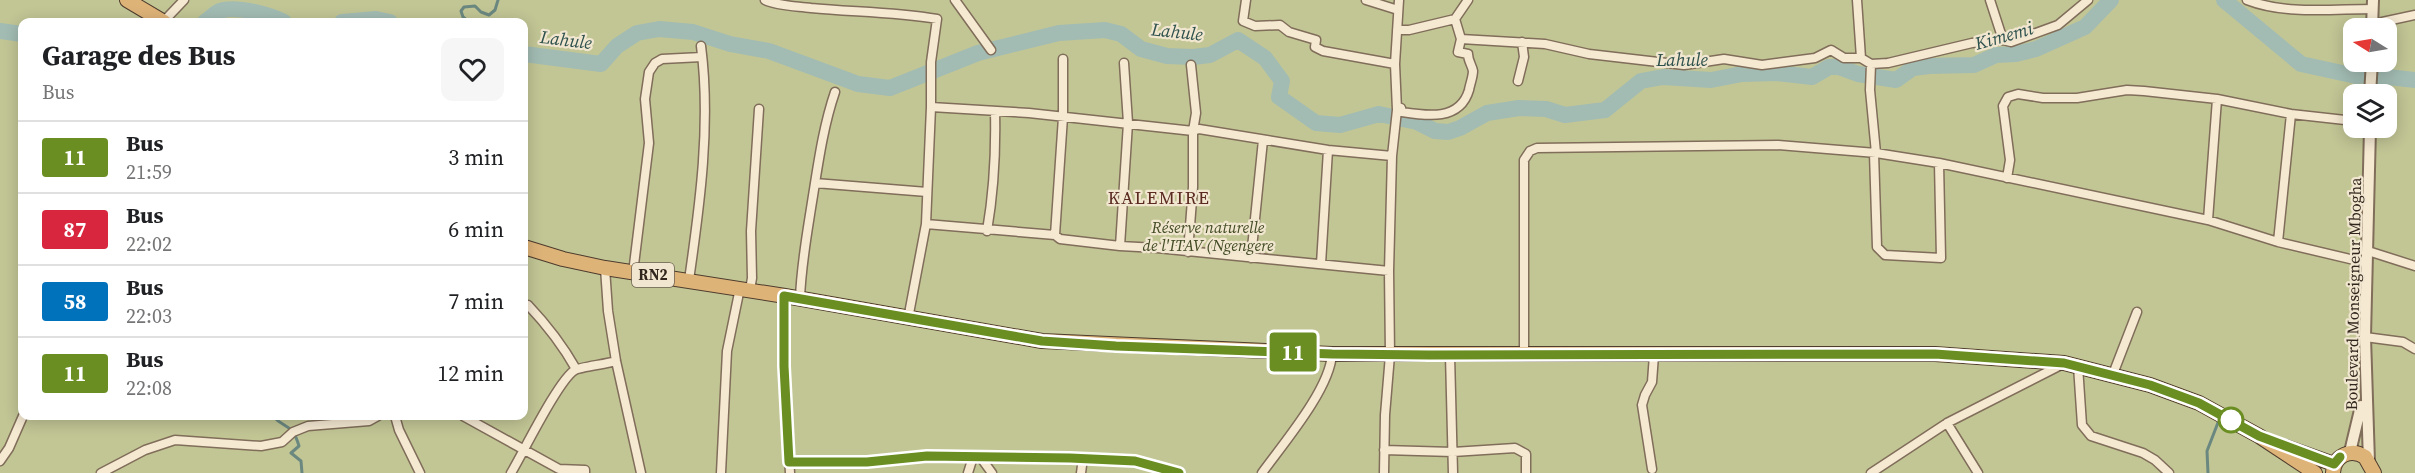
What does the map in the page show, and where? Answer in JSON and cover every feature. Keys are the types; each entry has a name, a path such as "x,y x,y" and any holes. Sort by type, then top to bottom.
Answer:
{"highway":[{"path":"127,0 156,18"},
{"name":"RN2","path":"528,248 605,268 745,289 1042,341 1332,354 1935,354 2064,363 2113,374 2199,403 2259,436 2315,473"},
{"name":"RN2","path":"2259,436 2339,462 2361,454 2372,469"}],"street":[{"path":"167,18 184,0"},
{"path":"765,0 770,3 834,10 898,12 937,19 931,62 926,224 908,319"},
{"path":"955,0 991,50"},
{"path":"1246,0 1243,21 1255,26 1280,25 1289,32 1316,40 1315,48 1323,51 1395,64"},
{"path":"1366,0 1398,10"},
{"path":"1384,473 1390,355 1389,271 1392,156 1397,108 1395,64 1399,0"},
{"path":"1397,30 1409,30 1455,19 1468,0"},
{"path":"1857,0 1862,58"},
{"path":"1990,0 2003,40"},
{"path":"1455,19 1458,38 1461,39 1545,44 1589,54 1683,65 1724,59 1762,65 1815,58 1831,50 1844,58 1862,58 1871,64 1888,63 1972,44 2003,40 2011,42 2058,24 2088,0"},
{"path":"2247,0 2295,9 2373,5"},
{"path":"2397,20 2415,15"},
{"path":"1397,108 1401,108 1402,112 1439,115 1461,107 1466,99 1473,72 1468,62 1468,54 1458,52 1461,39"},
{"path":"1518,81 1524,57 1522,42"},
{"path":"688,280 703,146 704,83 701,46"},
{"path":"633,273 649,143 645,99 649,72 655,63 662,59 702,57"},
{"path":"1055,235 1063,117 1063,59"},
{"path":"1120,246 1128,123 1124,63"},
{"path":"1871,64 1877,247 1885,255 1941,258 1939,163"},
{"path":"1188,252 1193,187 1193,131 1196,113 1191,65"},
{"path":"2007,178 2010,160 2003,106 2008,97 2018,94 2043,98 2077,98 2127,90 2217,99 2291,114 2343,120"},
{"path":"800,299 801,273 815,183 827,115 836,92"},
{"path":"2208,220 2217,99"},
{"path":"931,107 1063,117 1193,131 1199,129 1328,150 1392,156"},
{"path":"721,473 727,351 745,289 752,278 751,231 759,109"},
{"path":"987,231 997,160 995,111"},
{"path":"2278,242 2291,114"},
{"name":"Boulevard Monseigneur Mbogha","path":"2370,138 2365,375 2372,469"},
{"path":"1251,258 1263,140"},
{"path":"1524,355 1524,160 1530,151 1537,148 1778,145 1875,153 1939,163 2208,220 2278,242 2415,266"},
{"path":"1321,264 1328,150"},
{"path":"815,183 927,192"},
{"path":"926,224 1055,235 1060,239 1120,246 1389,271"},
{"path":"605,268 608,311 616,362 641,473"},
{"path":"784,296 784,366 790,473"},
{"path":"528,305 576,369"},
{"path":"2113,374 2136,312"},
{"path":"2365,337 2403,342 2415,349"},
{"path":"1262,473 1318,392 1332,366 1332,354"},
{"path":"1450,355 1453,473"},
{"path":"1652,469 1642,405 1652,382 1654,355"},
{"path":"511,473 561,384 576,369 616,362"},
{"path":"1871,473 1947,423 2064,363"},
{"path":"2078,366 2082,425 2091,436 2143,453 2156,460 2169,473"},
{"path":"2339,462 2360,413 2365,375"},
{"path":"0,461 9,448 21,420"},
{"path":"101,473 145,450 175,440 261,446 282,442 296,431 308,426 371,420"},
{"path":"397,420 415,468 420,473"},
{"path":"471,420 559,469 585,470 585,473"},
{"path":"1947,423 1978,473"},
{"path":"1384,450 1453,453 1521,449 1526,454 1526,473"},
{"path":"789,462 867,462 927,456 1083,459 1135,461 1174,472"},
{"path":"968,473 977,457"},
{"path":"977,457 992,473"},
{"path":"1081,473 1083,459"}],"green space":[{"name":"Réserve naturelle de l'ITAV (Ngengere","path":"0,0 2415,0 2415,473 0,473"}],"waterway":[{"path":"464,18 461,11 464,7 475,6 481,12 489,15 495,10 498,0"},
{"name":"Lahule","path":"528,55 601,64 617,46 637,33 659,29 693,32 730,44 769,51 858,84 890,88 978,53 1059,33 1105,30 1121,34 1141,49 1167,56 1210,55 1238,40 1265,58 1282,81 1279,97 1316,123 1340,125 1379,114 1417,122 1435,131 1448,132 1487,113 1519,108 1546,109 1565,115 1605,110 1641,81 1663,77 1711,80 1742,74 1777,73 1812,77 1829,67 1839,67 1858,74 1896,80 1913,68 1974,65 1996,55 2016,54 2036,49 2085,27 2111,0"},
{"name":"Kimemi","path":"2224,0 2301,64 2356,76 2371,75 2415,80"},
{"name":"Lahule","path":"210,18 227,9 244,10 275,18"},
{"name":"Lahule","path":"0,31 18,33"},
{"path":"277,420 294,433 299,446 291,453 301,461 302,473"},
{"path":"2208,473 2207,451 2219,420"}],"bus line":[{"name":"11","path":"1179,473 1135,461 1070,458 927,456 867,462 789,462 784,366 784,296 1042,341 1116,346 1332,354 1430,355 1935,354 2064,363 2113,374 2199,403 2259,436 2308,456 2334,464 2340,457"}],"district":[{"name":"KALEMIRE","path":"1159,198"}]}
